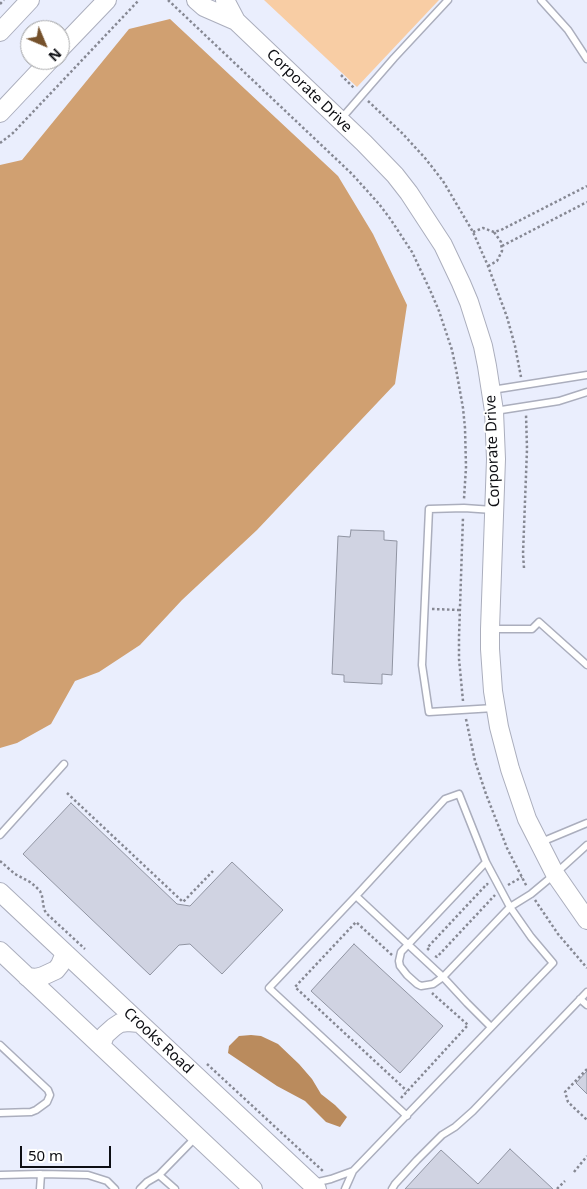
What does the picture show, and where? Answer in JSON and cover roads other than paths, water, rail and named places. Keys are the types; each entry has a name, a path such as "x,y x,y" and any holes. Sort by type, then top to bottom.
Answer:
{"street":[{"path":"0,32 30,0"},
{"path":"70,39 107,0"},
{"name":"Corporate Drive","path":"196,0 204,7 236,21"},
{"name":"Corporate Drive","path":"225,0 236,21 340,120 404,187 443,245 461,283 476,324 488,366 494,411 496,459 490,628 491,669 496,708 504,748 527,819 555,874 587,920"},
{"path":"0,113 41,70"},
{"name":"Crooks Road","path":"0,892 139,1023 319,1182"},
{"path":"0,951 253,1189"},
{"path":"27,977 36,978 56,970 65,953"},
{"path":"101,1046 105,1035 120,1023 139,1023"}],"lane":[{"path":"340,120 448,0"},
{"path":"541,0 568,30 587,59"},
{"path":"583,51 587,45"},
{"path":"491,390 587,375"},
{"path":"494,411 559,401 587,392"},
{"path":"494,510 464,508 429,509 422,666 430,712 496,708"},
{"path":"490,628 532,629 539,622 587,665"},
{"path":"0,835 64,764"},
{"path":"345,1189 353,1171 407,1116 553,962 531,937 510,908 486,862 458,794 445,799 270,988 407,1116"},
{"path":"539,843 587,823"},
{"path":"486,862 401,952 399,961 403,971 411,980 421,986 433,984 443,977 510,908 531,894 587,845"},
{"path":"356,896 443,977 492,1027"},
{"path":"392,1189 442,1135 456,1127 473,1111 587,992"},
{"path":"580,999 587,1005"},
{"path":"0,1045 48,1090 50,1095 42,1107 31,1112 0,1113"},
{"path":"140,1189 159,1174 196,1136"},
{"path":"319,1182 331,1180 353,1171"},
{"path":"40,1189 41,1174"},
{"path":"159,1174 175,1189"},
{"path":"0,1175 88,1175 107,1181 115,1189"}]}
